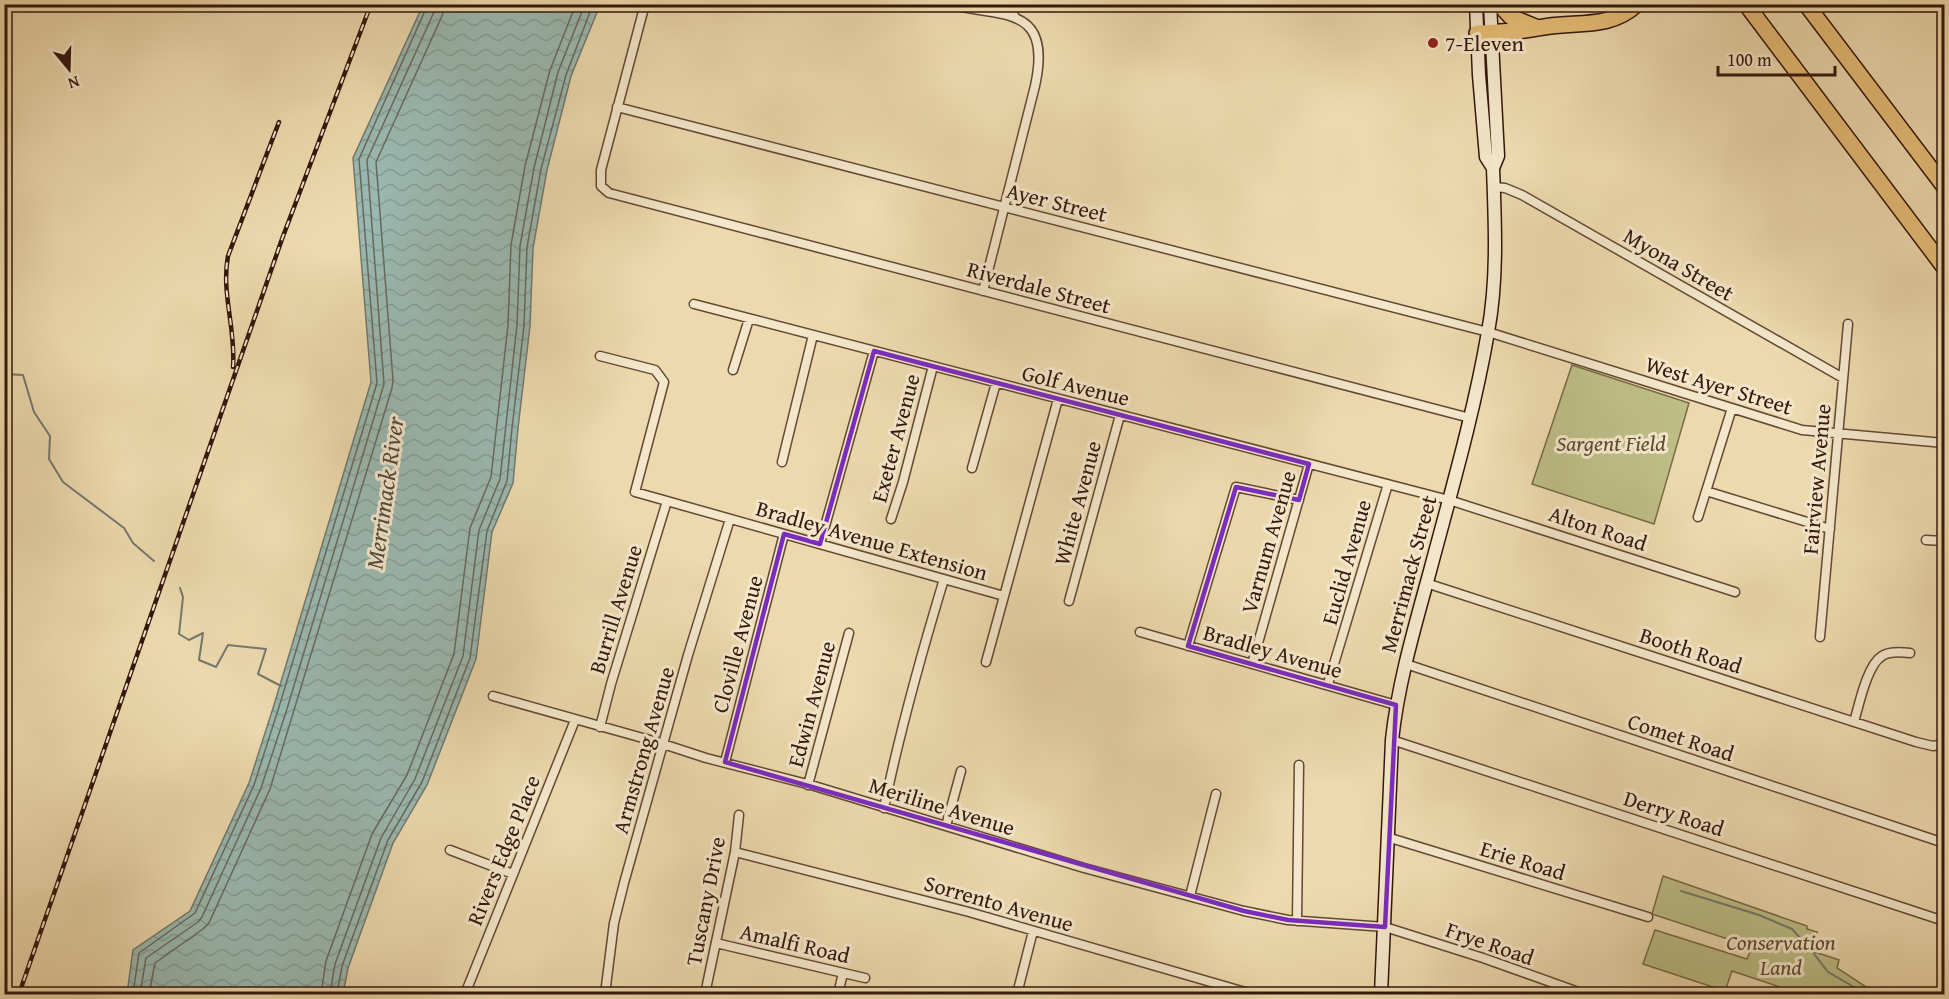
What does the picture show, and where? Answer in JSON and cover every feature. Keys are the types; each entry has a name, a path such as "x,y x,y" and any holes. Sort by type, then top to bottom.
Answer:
{"highway":[{"path":"1499,4 1511,17 1538,28"},
{"path":"1484,33 1528,31 1538,28 1606,22 1625,14 1637,4"},
{"path":"1746,4 1944,267"},
{"path":"1806,4 1944,186"}],"main road":[{"path":"1476,4 1484,33"},
{"path":"1484,33 1490,4"},
{"name":"Merrimack Street","path":"1382,994 1387,837 1396,705 1470,418 1488,332 1494,279 1493,168 1498,156 1484,33"}],"street":[{"path":"617,107 645,4"},
{"path":"944,4 1015,16"},
{"path":"983,291 1038,71 1039,44 1035,33 1015,16 1007,4"},
{"name":"Riverdale Street","path":"617,107 602,170 601,186 609,193 1470,418"},
{"name":"Ayer Street","path":"617,107 1488,332"},
{"name":"Myona Street","path":"1494,187 1505,188 1522,195 1843,378"},
{"name":"Golf Avenue","path":"694,304 1449,500"},
{"path":"733,370 749,319"},
{"name":"Fairview Avenue","path":"1820,637 1848,324"},
{"name":"West Ayer Street","path":"1488,332 1802,430 1944,443"},
{"path":"782,462 813,335"},
{"path":"820,544 874,351"},
{"path":"600,356 651,369 661,377 663,388 635,492 730,519"},
{"name":"Exeter Avenue","path":"891,519 933,366"},
{"path":"972,468 996,383"},
{"path":"986,662 1058,399"},
{"path":"1698,517 1732,408"},
{"name":"White Avenue","path":"1069,601 1120,415"},
{"name":"Varnum Avenue","path":"1252,664 1309,464"},
{"name":"Euclid Avenue","path":"1328,684 1388,484"},
{"path":"1188,646 1236,487 1299,500"},
{"path":"1706,491 1830,529"},
{"name":"Alton Road","path":"1449,500 1735,592"},
{"name":"Burrill Avenue","path":"600,727 667,501"},
{"name":"Bradley Avenue Extension","path":"730,519 1004,596"},
{"name":"Armstrong Avenue","path":"605,994 614,923 686,663 730,519"},
{"name":"Cloville Avenue","path":"724,762 784,534"},
{"path":"1926,540 1944,541"},
{"path":"884,808 916,672 944,579"},
{"name":"Booth Road","path":"1426,583 1925,745 1944,744"},
{"name":"Bradley Avenue","path":"1140,632 1396,705"},
{"name":"Edwin Avenue","path":"808,785 849,633"},
{"path":"1854,722 1874,664 1882,655 1888,653 1910,653"},
{"name":"Comet Road","path":"1406,664 1944,843"},
{"name":"Meriline Avenue","path":"493,696 808,785 1084,868 1244,911 1297,921 1385,927"},
{"name":"Rivers Edge Place","path":"465,994 575,720"},
{"name":"Derry Road","path":"1392,740 1944,921"},
{"path":"1297,921 1299,765"},
{"path":"946,826 961,771"},
{"path":"1190,896 1216,794"},
{"name":"Tuscany Drive","path":"705,994 735,852 739,815"},
{"name":"Erie Road","path":"1387,837 1648,917"},
{"path":"450,850 513,874"},
{"name":"Sorrento Avenue","path":"735,852 914,897 1234,992 1252,994"},
{"name":"Frye Road","path":"1385,927 1484,958 1584,994"},
{"path":"1017,994 1034,931"},
{"name":"Amalfi Road","path":"716,943 865,978"},
{"path":"838,994 843,973"},
{"path":"965,994 981,994"}],"highlighted area":[{"path":"874,351 1309,464 1299,500 1236,487 1188,646 1396,705 1385,927 1288,920 1244,911 725,762 784,534 820,544"}],"green space":[{"name":"Sargent Field","path":"1572,365 1689,403 1654,524 1532,484"},
{"name":"Conservation Land","path":"1663,876 1807,926 1807,929 1817,932 1812,951 1839,960 1837,968 1877,994 1778,994 1780,987 1732,971 1725,991 1643,964 1655,930 1747,959 1752,947 1652,914"}],"water":[{"name":"Merrimack River","path":"423,5 600,5 571,76 547,170 533,248 530,326 513,483 492,532 476,659 427,785 393,843 348,968 343,994 127,994 133,950 190,911 249,783 371,382 353,158"}],"waterway":[{"path":"4,374 23,375 34,412 50,436 49,459 63,482 124,528 133,543 154,561"},
{"path":"180,588 183,597 179,634 189,640 203,633 199,660 216,667 228,645 266,649 258,674 281,686"},
{"path":"1681,891 1759,915 1792,929 1828,972 1866,994"}],"railway":[{"path":"19,994 282,239 371,4"},
{"path":"233,367 226,284 228,256 279,122"}],"place":[{"name":"7-Eleven","path":"1433,43"}]}
